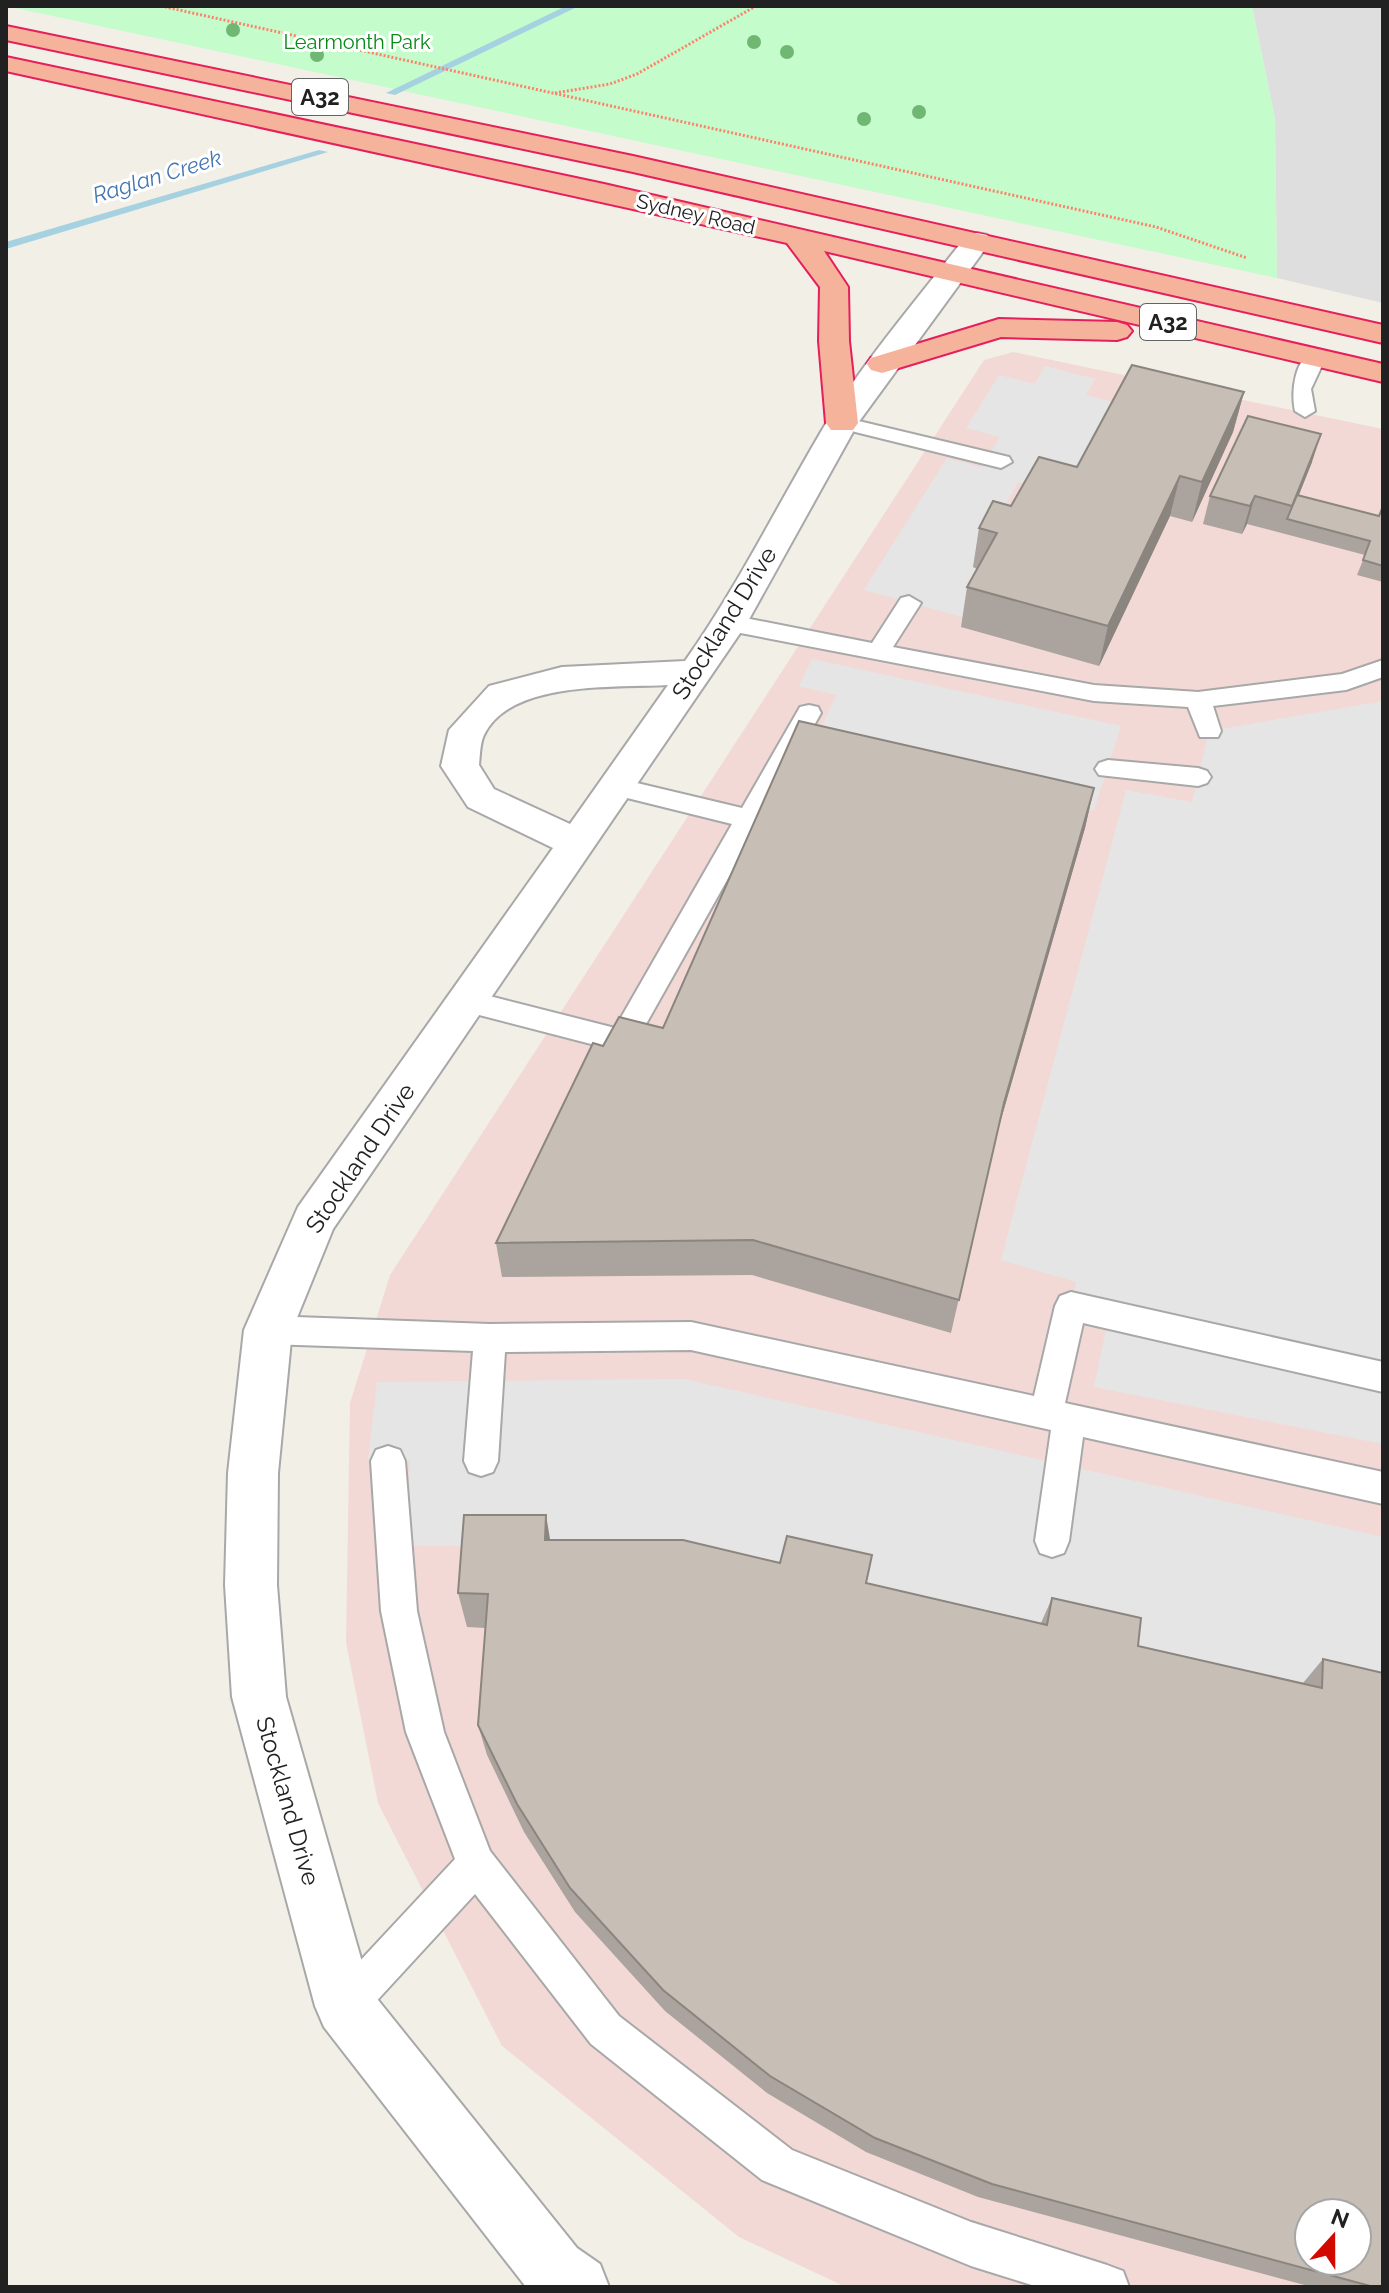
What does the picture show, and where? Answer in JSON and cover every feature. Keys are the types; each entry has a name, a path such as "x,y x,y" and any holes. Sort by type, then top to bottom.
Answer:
{"highway":[{"name":"Sydney Road","path":"6,33 633,164 1247,340 1383,373"},
{"name":"Sydney Road","path":"6,64 797,237 965,257 1383,334"},
{"path":"797,237 828,274 834,287 834,341 842,423"},
{"path":"882,364 999,328 1072,328 1247,340"}],"street":[{"name":"Stockland Drive","path":"577,2287 554,2271 345,2006 259,1697 251,1585 253,1473 268,1330 314,1220 730,623 842,423 882,364 965,257"},
{"path":"577,843 481,798 460,766 467,730 502,694 562,679 696,672"}],"lane":[{"path":"1305,411 1301,389 1316,357"},
{"path":"842,423 1001,462"},
{"path":"877,653 909,603"},
{"path":"730,623 1094,693 1198,700 1346,682 1383,668"},
{"path":"1198,700 1209,731"},
{"path":"466,1001 622,1041 809,713"},
{"path":"1108,769 1198,777"},
{"path":"616,787 748,819"},
{"path":"1052,1541 1057,1416 1071,1306 1383,1377"},
{"path":"268,1330 490,1338 691,1336 1383,1488"},
{"path":"481,1461 490,1338"},
{"path":"388,1461 399,1611 425,1732 476,1864 605,2030 777,2165 971,2244 1107,2287"},
{"path":"345,2006 476,1864"}],"path":[{"path":"161,6 402,62 1166,229 1252,260"},
{"path":"550,93 610,84 637,74 756,6"}],"shaded area":[{"path":"1252,6 1383,6 1383,303 1277,278 1275,119"},
{"path":"1013,352 1383,429 1383,2287 846,2287 739,2237 502,2046 378,1803 346,1643 350,1403 390,1275 984,360"},
{"path":"1045,366 1095,379 1086,395 1124,405 1075,497 1018,482 973,567 991,573 966,618 864,590 947,458 981,467 1000,437 966,428 999,375 1035,384"},
{"path":"812,659 1121,726 1094,810 813,746 836,695 799,686"},
{"path":"1383,701 1383,1444 1094,1387 1109,1315 1071,1306 1076,1282 1001,1260 1126,790 1192,802 1209,731"},
{"path":"684,1379 1383,1537 1383,1707 693,1545 407,1546 410,1461 368,1461 377,1382"}],"green space":[{"name":"Learmonth Park","path":"6,6 1252,6 1275,119 1277,278"}],"building":[{"path":"1132,365 1244,392 1202,482 1180,476 1108,626 967,587 997,533 979,528 993,501 1011,506 1039,457 1077,467"},
{"path":"1248,416 1321,434 1292,506 1255,496 1250,506 1210,496"},
{"path":"1297,495 1379,516 1383,506 1383,566 1363,560 1370,541 1287,519"},
{"path":"799,721 1094,788 1004,1103 959,1300 753,1240 496,1243 593,1043 603,1046 619,1017 663,1028"},
{"path":"464,1515 546,1515 545,1540 683,1540 780,1563 787,1536 872,1555 866,1583 1047,1625 1052,1598 1141,1618 1138,1646 1322,1688 1323,1659 1383,1673 1383,2287 1337,2277 1373,2277 1373,2197 1293,2197 1293,2265 992,2184 875,2138 770,2076 663,1990 570,1888 517,1804 478,1725 488,1594 458,1593"}],"waterway":[{"name":"Raglan Creek","path":"391,93 574,6"},
{"name":"Raglan Creek","path":"6,246 323,152"}]}
